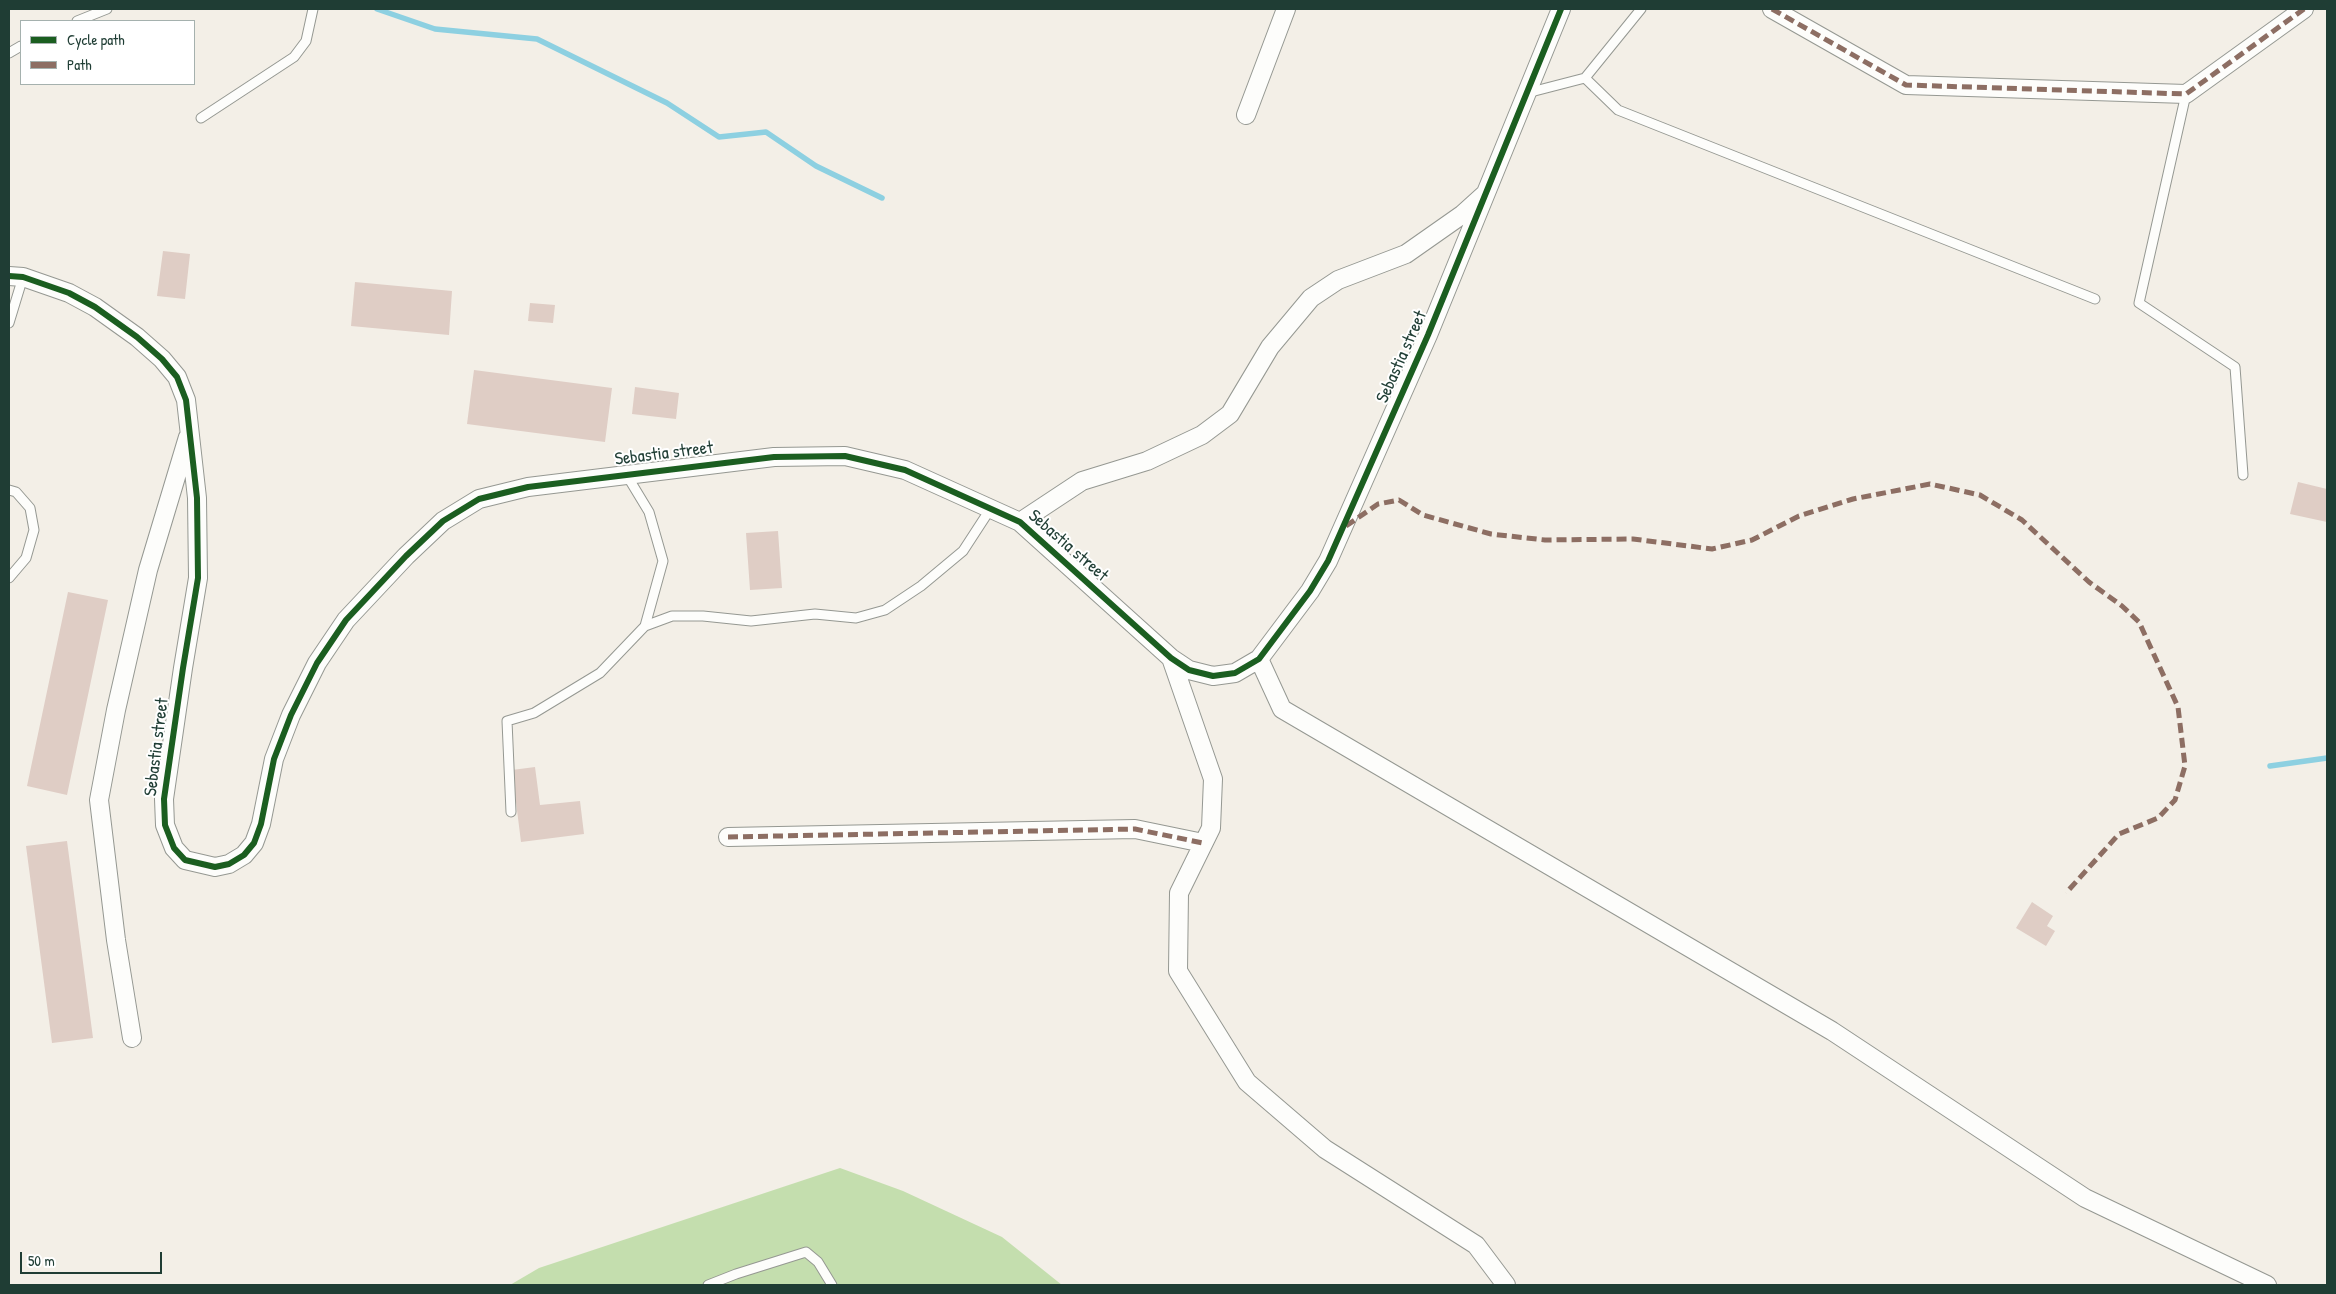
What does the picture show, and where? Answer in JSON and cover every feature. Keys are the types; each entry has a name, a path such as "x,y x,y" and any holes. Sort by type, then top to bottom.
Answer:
{"street":[{"name":"Sebastia street","path":"16,277 68,293 95,307 137,337 177,377 186,400 197,498 198,578 164,799 165,825 174,848 184,860 215,867 229,864 244,855 254,843 261,824 274,759 291,715 317,663 346,620 443,520 479,499 528,487 625,473 774,457 845,456 905,470 1020,522 1171,658 1189,670 1213,676 1235,673 1259,659 1310,591 1328,561 1428,335 1488,191 1560,9"},
{"path":"1772,9 1906,85 2186,94 2304,9"},
{"path":"1246,115 1283,10"},
{"path":"1020,522 1082,481 1147,461 1202,435 1230,414 1270,347 1311,298 1338,280 1406,254 1463,214 1488,191"},
{"path":"132,1038 112,912 99,800 116,710 148,570 190,430"},
{"path":"1171,658 1213,779 1210,828 1179,893 1178,971 1247,1082 1325,1149 1476,1245 1506,1285"},
{"path":"1259,659 1282,709 1832,1031 2085,1198 2267,1285"},
{"path":"728,837 1135,829 1203,843"}],"lane":[{"path":"80,20 107,9"},
{"path":"201,118 294,57 306,40 313,9"},
{"path":"1527,93 1585,78 1641,9"},
{"path":"9,53 20,47"},
{"path":"1585,78 1618,110 2094,299"},
{"path":"2186,94 2138,303 2235,367 2243,475"},
{"path":"9,323 16,277"},
{"path":"625,473 649,512 663,561 645,626"},
{"path":"9,490 16,492 30,508 34,530 26,558 9,578"},
{"path":"511,812 507,721 534,713 600,673 645,626 672,616 703,616 751,621 815,614 856,618 885,610 921,586 963,551 991,508"},
{"path":"708,1285 806,1252 818,1262 832,1285"}],"green space":[{"path":"840,1168 903,1191 1002,1237 1062,1285 510,1285 539,1268"}],"building":[{"path":"163,251 190,254 185,299 157,296"},
{"path":"355,282 452,291 449,335 351,326"},
{"path":"530,303 555,305 553,323 528,321"},
{"path":"474,370 612,388 605,442 467,424"},
{"path":"635,387 679,393 676,419 632,414"},
{"path":"2298,482 2327,489 2327,522 2290,514"},
{"path":"778,531 782,588 750,590 746,533"},
{"path":"68,592 108,600 67,795 27,786"},
{"path":"535,767 540,805 580,801 584,834 521,842 512,770"},
{"path":"67,841 93,1038 52,1043 26,846"},
{"path":"2032,902 2053,916 2047,926 2055,931 2046,946 2016,928"}],"waterway":[{"path":"377,9 435,29 537,39 667,103 719,137 766,132 816,166 882,198"},
{"path":"2270,766 2327,758"}],"marked path":[{"path":"1772,9 1906,85 2186,94 2304,9"},
{"path":"1346,526 1378,504 1399,500 1423,515 1491,534 1545,540 1633,539 1712,549 1752,540 1799,516 1853,499 1930,484 1980,495 2022,520 2089,582 2122,606 2139,622 2178,707 2185,766 2175,800 2158,818 2119,834 2066,893"},
{"path":"728,837 1135,829 1203,843"}],"cycle path":[{"path":"9,276 23,277 69,293 95,307 137,337 162,359 177,377 186,400 197,498 198,578 164,799 165,825 174,848 185,860 215,867 229,864 244,855 254,843 261,824 274,759 291,715 317,663 346,620 406,556 443,521 479,499 528,487 774,457 845,456 905,470 1020,522 1171,658 1189,670 1213,676 1235,673 1259,659 1310,591 1328,561 1428,335 1561,9"}]}
